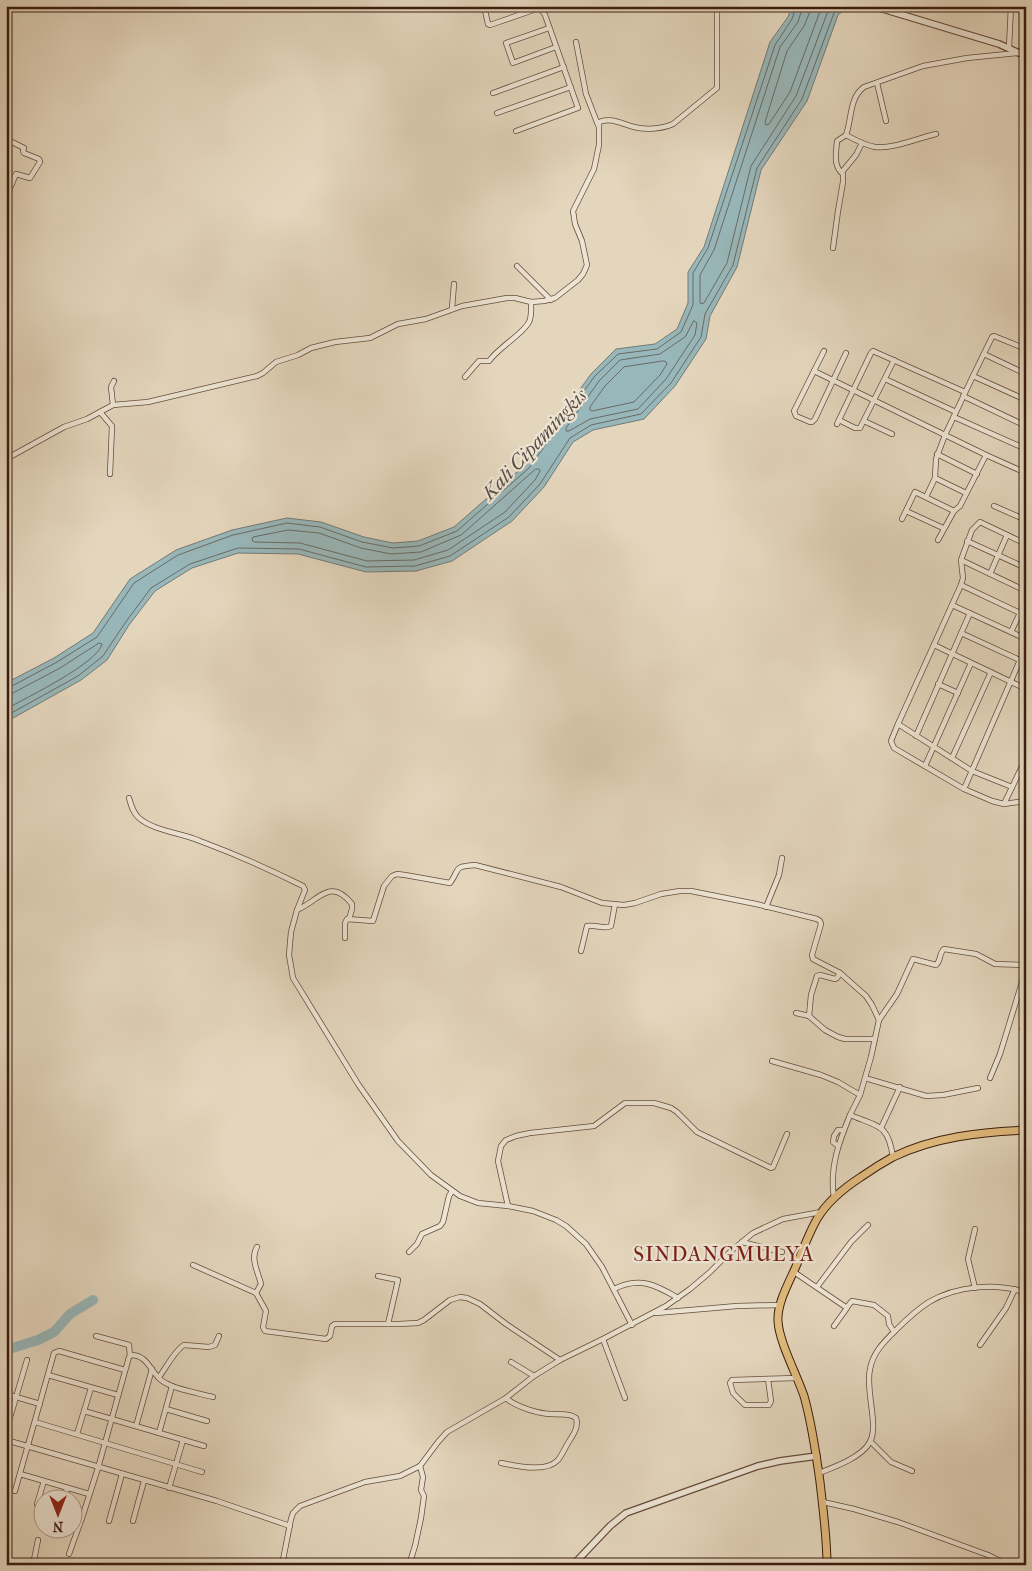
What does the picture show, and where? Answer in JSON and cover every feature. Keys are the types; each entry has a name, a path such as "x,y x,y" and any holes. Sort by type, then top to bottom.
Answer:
{"main road":[{"path":"827,1565 818,1465 807,1409 778,1328 780,1305 815,1224 834,1198 850,1184 892,1157 918,1147 952,1138 990,1132 1026,1130"}],"street":[{"path":"484,6 488,24 490,25 539,7 545,15 578,108 516,131"},
{"path":"598,125 604,120 635,127 667,127 717,88 717,6"},
{"path":"874,6 1009,48 1019,53"},
{"path":"1009,48 1012,6"},
{"path":"549,28 506,43 513,63 556,48"},
{"path":"6,459 64,427 87,419 113,405 148,402 256,376 263,373 276,362 311,348 336,342 370,338 398,324 426,319 452,308 494,299 514,298 531,302 551,300 578,280 587,265 582,241 575,224 574,211 594,169 600,138 598,125 586,94 576,42"},
{"path":"842,172 838,170 835,163 837,141 846,135 854,97 864,87 910,70 930,65 967,58 1026,54"},
{"path":"493,93 564,68"},
{"path":"877,83 886,121"},
{"path":"497,113 571,87"},
{"path":"846,135 875,147 936,134"},
{"path":"6,139 24,148 24,153 40,161 40,164 30,178 16,174 10,188 6,187"},
{"path":"833,248 843,182 842,172 856,155 862,143"},
{"path":"517,266 551,300"},
{"path":"452,308 454,284"},
{"path":"466,377 479,361 488,362 523,329 530,319 531,302"},
{"path":"926,497 935,478 937,454 992,337 994,336 1026,349"},
{"path":"824,351 794,411 796,416 810,422 813,421 846,353"},
{"path":"894,360 864,421 858,429 838,422 872,351 876,351 964,394 1026,426"},
{"path":"984,354 1026,374"},
{"path":"814,371 1026,473"},
{"path":"974,376 1026,400"},
{"path":"885,379 1026,450"},
{"path":"113,405 111,387 114,381"},
{"path":"100,412 112,426 110,474"},
{"path":"864,421 892,434"},
{"path":"937,454 977,474"},
{"path":"938,540 954,511 960,506 986,455"},
{"path":"935,478 966,493"},
{"path":"902,519 915,492 954,511"},
{"path":"994,506 1026,520"},
{"path":"906,510 943,528"},
{"path":"1026,544 980,522 973,528 961,560 963,578 961,585 892,738 892,746 964,789 1004,804 1026,800"},
{"path":"990,574 1007,535"},
{"path":"967,541 1026,568"},
{"path":"961,560 1026,591"},
{"path":"961,585 1020,613"},
{"path":"1011,632 1026,600"},
{"path":"952,605 1026,639"},
{"path":"916,736 970,613"},
{"path":"961,633 1024,661 1011,682 964,789"},
{"path":"934,645 1026,689"},
{"path":"925,766 971,663"},
{"path":"952,758 990,672"},
{"path":"938,684 958,693"},
{"path":"898,724 972,771 1012,787"},
{"path":"1004,804 1026,758"},
{"path":"129,798 134,813 140,819 156,827 199,840 264,867 302,886 305,890 304,895 297,910 291,932 289,955 293,978 358,1084 398,1141 422,1167 460,1196 478,1203 508,1206 538,1213 566,1226 592,1252 632,1324"},
{"path":"766,907 779,875 782,858"},
{"path":"348,919 373,921 384,886 392,876 405,874 450,883 454,872 458,869 475,865 561,887 602,903 635,903 661,894 680,891 701,892 820,921 813,957 840,973 866,996 879,1020"},
{"path":"297,910 308,905 327,891 332,890 345,897 352,904 352,909 345,922 345,938"},
{"path":"581,951 588,926 607,928 611,926 615,904"},
{"path":"834,1198 832,1171 838,1146 834,1142 834,1136 838,1130 844,1130 860,1095 879,1020 897,994 913,959 936,965 944,949 976,954 995,964 1026,967 1000,1054 990,1078"},
{"path":"809,1016 811,996 817,976 820,975 835,980 840,973"},
{"path":"796,1013 809,1016 825,1030 838,1037 845,1039 875,1039"},
{"path":"772,1061 820,1075 838,1082 860,1095"},
{"path":"865,1078 926,1096 943,1095 978,1088"},
{"path":"881,1128 900,1088"},
{"path":"508,1206 498,1161 502,1146 506,1140 530,1133 594,1126 624,1102 654,1103 671,1108 697,1132 770,1168 773,1167 787,1134"},
{"path":"850,1115 881,1128 889,1139 892,1157"},
{"path":"409,1252 417,1244 422,1234 440,1226 443,1222 452,1191"},
{"path":"282,1565 294,1514 304,1504 365,1482 400,1476 420,1466 447,1432 506,1398 534,1376 560,1360 654,1314 678,1298 709,1273 730,1251 753,1233 772,1223 792,1216 823,1211"},
{"path":"817,1287 851,1242 868,1225"},
{"path":"975,1229 968,1259 975,1286"},
{"path":"742,1242 782,1252"},
{"path":"256,1294 261,1284 254,1259 257,1247"},
{"path":"193,1265 256,1294 266,1312 263,1327 265,1331 326,1339 330,1336 334,1324 418,1323 450,1300 467,1298 480,1304 560,1360"},
{"path":"794,1272 847,1308"},
{"path":"378,1276 398,1280 388,1324"},
{"path":"614,1289 624,1284 644,1283 653,1285 678,1298"},
{"path":"573,1565 610,1526 626,1513 780,1460 818,1465 845,1462 863,1450 870,1441 873,1422 868,1388 870,1369 879,1348 894,1331 929,1302 975,1286 998,1287 1026,1293"},
{"path":"980,1345 1006,1308 1015,1290"},
{"path":"834,1326 852,1301 874,1305 888,1316 889,1324 894,1331"},
{"path":"654,1314 737,1306 780,1305"},
{"path":"82,1518 130,1356 129,1346 96,1336"},
{"path":"159,1377 181,1346 211,1347 215,1345 219,1336"},
{"path":"603,1339 625,1398"},
{"path":"15,1491 53,1354 57,1351 125,1370"},
{"path":"130,1356 141,1357 161,1380 172,1386 213,1397"},
{"path":"6,1432 27,1360"},
{"path":"511,1362 534,1376"},
{"path":"136,1426 152,1369"},
{"path":"48,1375 118,1395"},
{"path":"768,1379 771,1402 769,1405 745,1405 732,1391 730,1383 732,1380 796,1378"},
{"path":"159,1433 172,1386"},
{"path":"77,1434 91,1388"},
{"path":"6,1394 40,1404"},
{"path":"502,1463 529,1468 551,1464 558,1460 575,1432 577,1422 576,1418 572,1415 536,1411 512,1404 506,1398"},
{"path":"166,1409 207,1420"},
{"path":"84,1411 204,1446"},
{"path":"35,1422 202,1472"},
{"path":"6,1440 217,1501 290,1526"},
{"path":"169,1488 183,1440"},
{"path":"870,1441 891,1462 912,1471"},
{"path":"409,1565 415,1546 424,1496 421,1490 420,1466"},
{"path":"20,1474 67,1488"},
{"path":"109,1521 122,1474"},
{"path":"42,1488 44,1481"},
{"path":"133,1521 144,1481"},
{"path":"82,1492 89,1494"},
{"path":"822,1502 854,1509 940,1536 1008,1565"},
{"path":"69,1554 75,1538"},
{"path":"33,1565 38,1540"}],"water":[{"path":"792,6 849,6 838,15 807,101 761,170 737,267 710,316 706,339 675,386 644,419 593,430 573,442 544,487 512,521 452,561 416,571 366,572 298,554 238,553 192,568 155,591 129,625 107,660 81,680 6,722 6,683 54,658 93,633 130,579 176,550 232,530 287,518 321,522 364,537 393,543 418,541 454,527 525,465 591,374 616,349 655,344 677,329 688,303 688,272 704,247 770,42 788,17"}],"waterway":[{"name":"Kali Cipamingkis","path":"6,1350 38,1340 54,1332 70,1314 93,1300"}],"district":[{"name":"SINDANGMULYA","path":"724,1254"}]}
